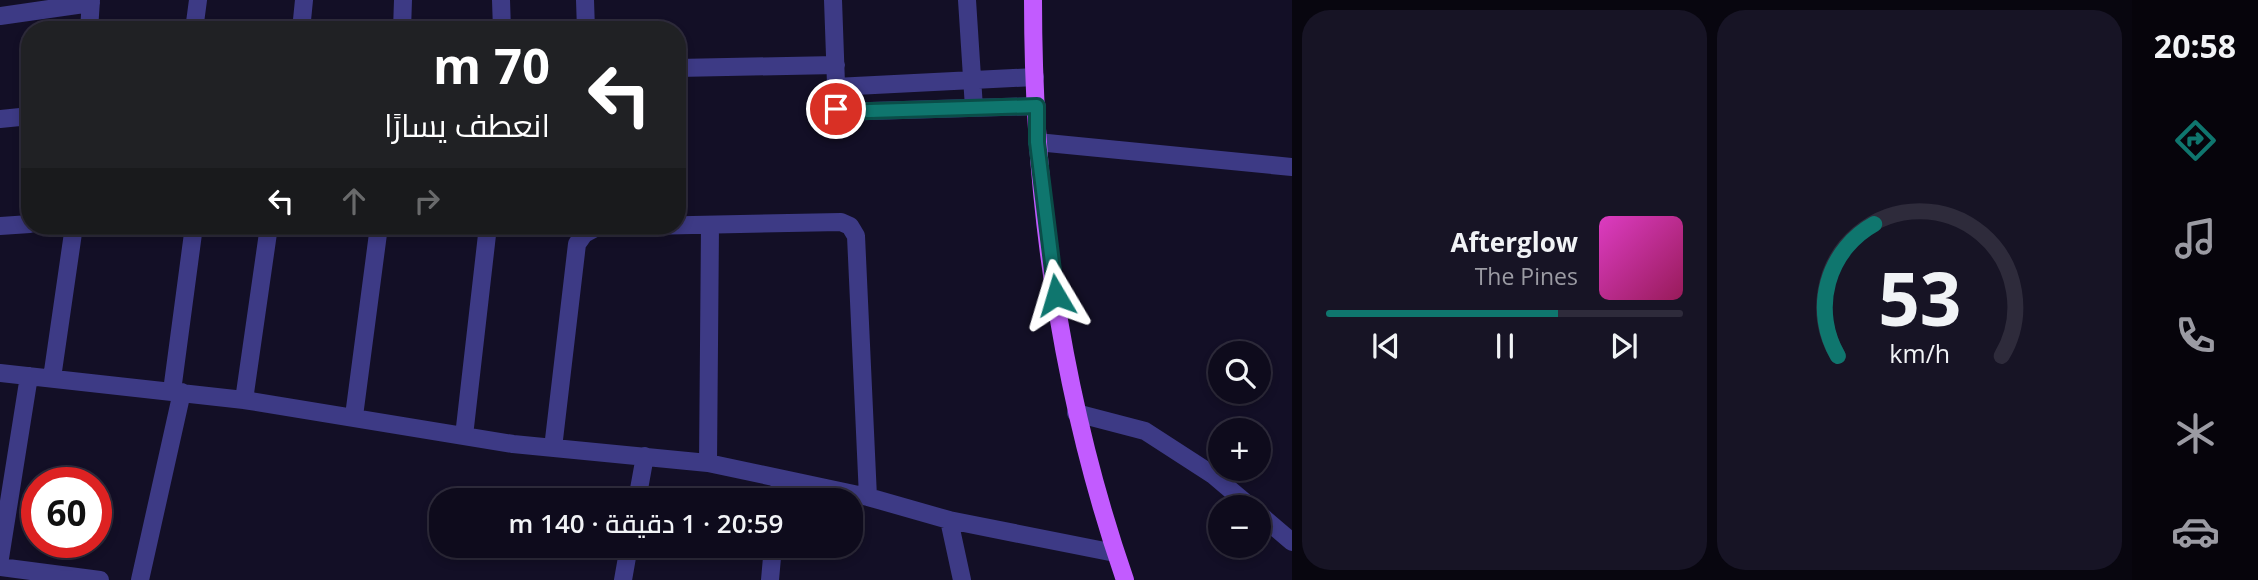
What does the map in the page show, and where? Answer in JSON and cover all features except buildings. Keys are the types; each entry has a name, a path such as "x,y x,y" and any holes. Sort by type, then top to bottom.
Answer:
{"main road":[{"path":"1033,0 1037,142 1056,295 1076,413 1125,580"}],"street":[{"path":"195,21 198,0"},
{"path":"302,21 304,0"},
{"path":"402,21 403,0"},
{"path":"501,0 502,21"},
{"path":"585,0 586,21"},
{"path":"833,0 837,112 1037,106"},
{"path":"967,0 974,108"},
{"path":"0,16 91,1 90,21"},
{"path":"686,68 836,65"},
{"path":"835,87 1035,77"},
{"path":"0,119 21,117"},
{"path":"1037,142 1292,167"},
{"path":"686,226 841,222 850,226 856,236 868,497"},
{"path":"0,226 21,225"},
{"path":"708,463 710,226"},
{"path":"52,378 73,235"},
{"path":"140,580 177,391 193,235"},
{"path":"244,400 268,235"},
{"path":"354,416 378,235"},
{"path":"464,436 487,235"},
{"path":"553,448 577,244 583,235"},
{"path":"0,373 244,400 553,448 708,463 868,497 949,520 1115,553"},
{"path":"0,558 3,523 29,376"},
{"path":"1076,413 1145,431 1213,475 1237,495"},
{"path":"639,488 645,456"},
{"path":"779,479 779,488"},
{"path":"949,520 962,580"},
{"path":"1271,524 1292,542"},
{"path":"623,580 627,558"},
{"path":"770,580 773,558"},
{"path":"0,567 100,580"}],"route":[{"path":"836,109 837,112 1037,106 1037,142 1056,295"}]}
